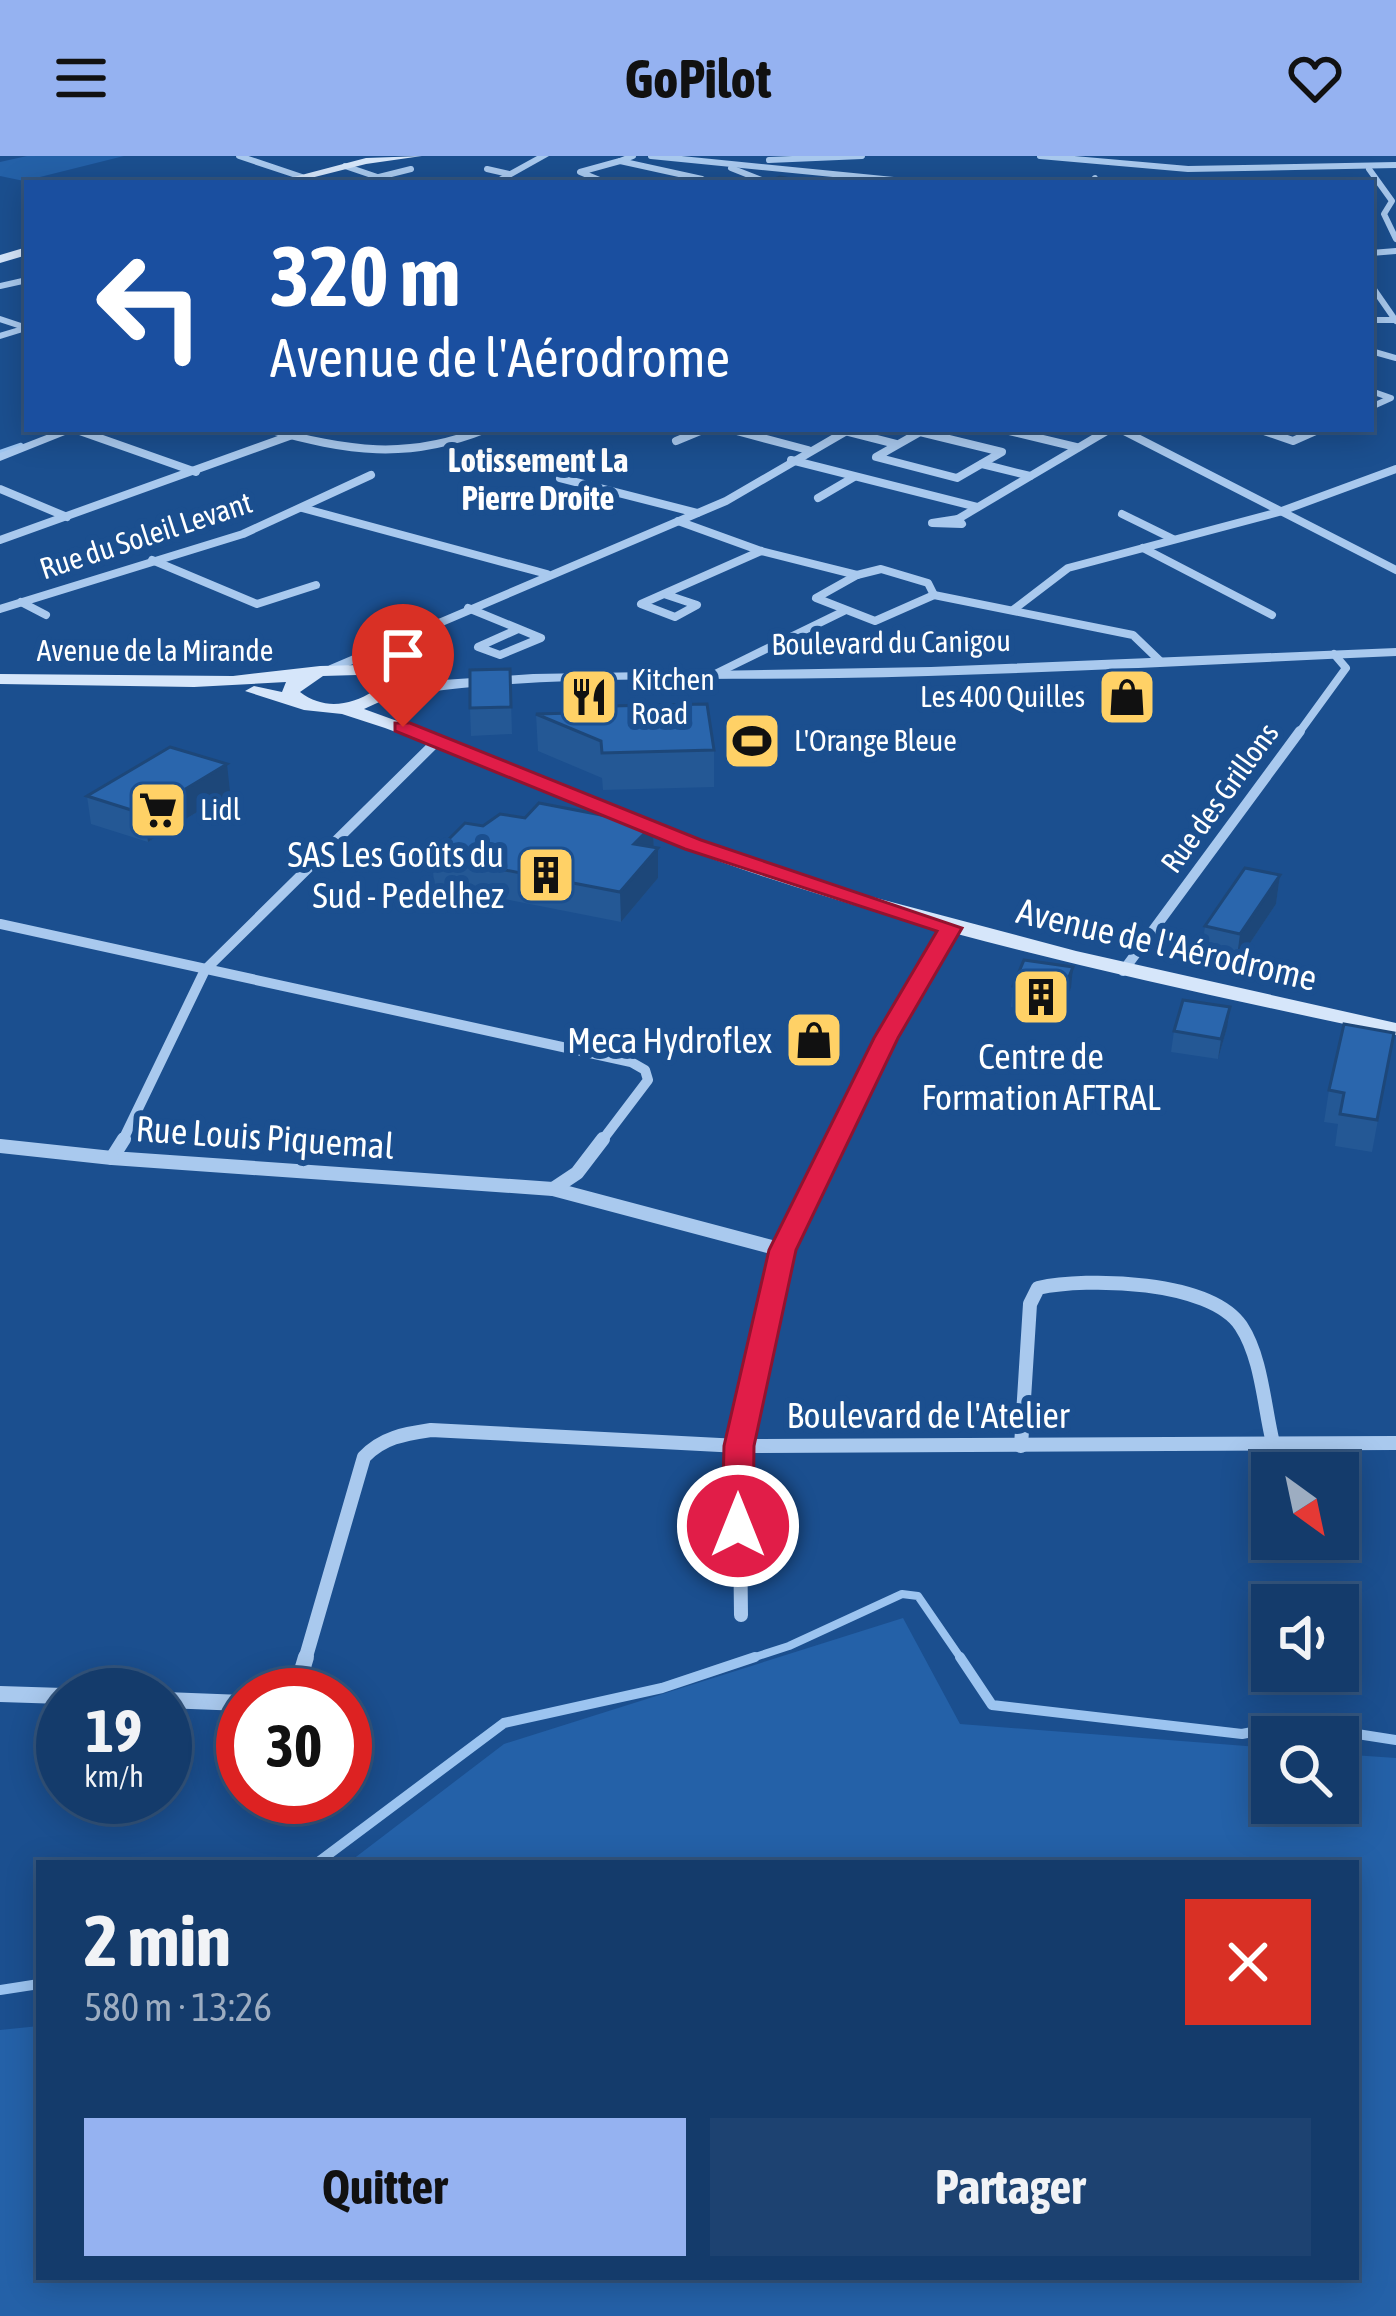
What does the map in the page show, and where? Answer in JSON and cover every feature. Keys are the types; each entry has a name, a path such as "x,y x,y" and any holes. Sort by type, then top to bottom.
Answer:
{"main road":[{"path":"290,180 345,166 413,162"},
{"name":"Avenue de la Mirande","path":"0,683 224,682 331,669 379,693"},
{"path":"296,700 292,686 310,674"},
{"name":"Avenue de la Mirande","path":"0,683 165,685 263,692 317,708 344,709"},
{"name":"Avenue de l'Aérodrome","path":"344,709 379,693 437,741 610,813 755,867 950,928 1123,971 1396,1028"}],"street":[{"path":"238,156 302,177"},
{"path":"254,160 269,156"},
{"path":"499,180 544,156"},
{"path":"600,180 580,172 633,156"},
{"path":"651,156 894,180"},
{"path":"762,180 722,164 862,156"},
{"path":"1040,156 1259,172 1396,166"},
{"path":"620,161 702,178 697,180"},
{"path":"379,177 413,162"},
{"path":"345,166 387,180"},
{"path":"1145,166 1147,180"},
{"path":"487,169 509,175"},
{"path":"1369,169 1392,201 1384,214"},
{"path":"1384,214 1396,214"},
{"path":"1384,214 1396,247"},
{"path":"1374,291 1395,320"},
{"path":"1374,393 1391,398 1374,406"},
{"path":"0,458 66,432"},
{"path":"83,432 197,472"},
{"path":"277,432 342,449 441,447 478,432"},
{"path":"0,540 301,432"},
{"path":"676,441 697,432"},
{"path":"740,432 809,450"},
{"path":"331,669 726,501 844,432"},
{"path":"855,432 898,445"},
{"path":"920,432 1002,452 958,478 876,457 898,445 920,432"},
{"path":"1013,432 1076,447"},
{"path":"958,519 1104,432"},
{"path":"1126,432 1396,570"},
{"path":"1267,432 1293,441 1313,432"},
{"path":"791,460 978,507"},
{"path":"982,464 1030,476"},
{"path":"1013,610 1068,568 1279,512 1396,469"},
{"name":"Rue du Soleil Levant","path":"0,609 243,534 371,475"},
{"path":"818,498 854,477"},
{"path":"560,478 697,513"},
{"path":"0,489 68,518"},
{"path":"302,508 548,574"},
{"path":"1122,514 1174,539"},
{"path":"679,521 761,551 857,575"},
{"path":"1142,548 1272,615"},
{"path":"664,594 697,605 675,616 641,604 761,551"},
{"path":"151,560 257,604 316,585"},
{"path":"934,595 928,583 881,568 857,575 816,598 875,621 934,595 1132,635 1160,661"},
{"path":"21,602 46,615"},
{"path":"468,608 518,628 541,638 500,656 478,646 518,628"},
{"path":"715,674 844,611"},
{"name":"Boulevard du Canigou","path":"379,693 428,686 715,674 931,672 1396,650"},
{"path":"368,651 379,693"},
{"name":"Rue des Grillons","path":"1123,971 1346,668 1334,654"},
{"name":"Rue Louis Piquemal","path":"437,741 206,970 182,1011 135,1123 112,1158 553,1189 783,1250"},
{"path":"0,924 631,1062 645,1070 648,1080 578,1173 553,1189"},
{"path":"741,1615 739,1446 783,1250 886,1038 950,928"},
{"path":"0,1145 112,1158"},
{"path":"1021,1445 1019,1417 1030,1304 1038,1288 1081,1280 1201,1298 1224,1307 1241,1325 1273,1444"},
{"name":"Boulevard de l'Atelier","path":"303,1668 364,1457 374,1444 431,1430 739,1446 1396,1443"},
{"path":"0,1694 36,1695"}],"shaded area":[{"path":"27,156 124,156 24,181 0,176 0,162"},
{"path":"903,1618 960,1724 1251,1746 1251,1824 1359,1824 1359,1755 1396,1758 1396,2316 0,2316 0,2030 36,2026 36,2280 1359,2280 1359,1860 352,1860 504,1744"}],"building":[{"path":"510,669 511,707 470,708 470,670"},
{"path":"707,704 714,750 602,753 601,741 536,714 610,712 610,706"},
{"path":"170,747 227,764 144,814 87,796"},
{"path":"539,803 653,825 634,844 658,848 620,892 432,856 465,823 483,826 500,814 525,818"},
{"path":"1245,868 1280,875 1240,934 1205,926"},
{"path":"1024,960 1073,967 1062,994 1013,986"},
{"path":"1183,1000 1230,1007 1221,1039 1174,1031"},
{"path":"1344,1024 1394,1033 1377,1120 1340,1114 1344,1093 1329,1090"}],"waterway":[{"path":"0,452 21,445"},
{"path":"746,1660 789,1646 902,1594 918,1596 962,1660"},
{"path":"746,1660 755,1657"},
{"path":"321,1860 504,1723 662,1688 746,1660"},
{"path":"962,1660 992,1705 1242,1734 1293,1724 1396,1740"},
{"path":"0,1990 36,1984"}],"place":[{"name":"Kitchen Road","path":"589,697"},
{"name":"Les 400 Quilles","path":"1127,697"},
{"name":"L'Orange Bleue","path":"752,741"},
{"name":"Lidl","path":"158,810"},
{"name":"SAS Les Goûts du Sud - Pedelhez","path":"546,875"},
{"name":"Centre de Formation AFTRAL","path":"1041,997"},
{"name":"Meca Hydroflex","path":"814,1040"}],"district":[{"name":"Lotissement La Pierre Droite","path":"538,479"}],"route":[{"path":"403,727 693,844 950,928 886,1038 783,1250 760,1336 739,1446 738,1526"}]}
